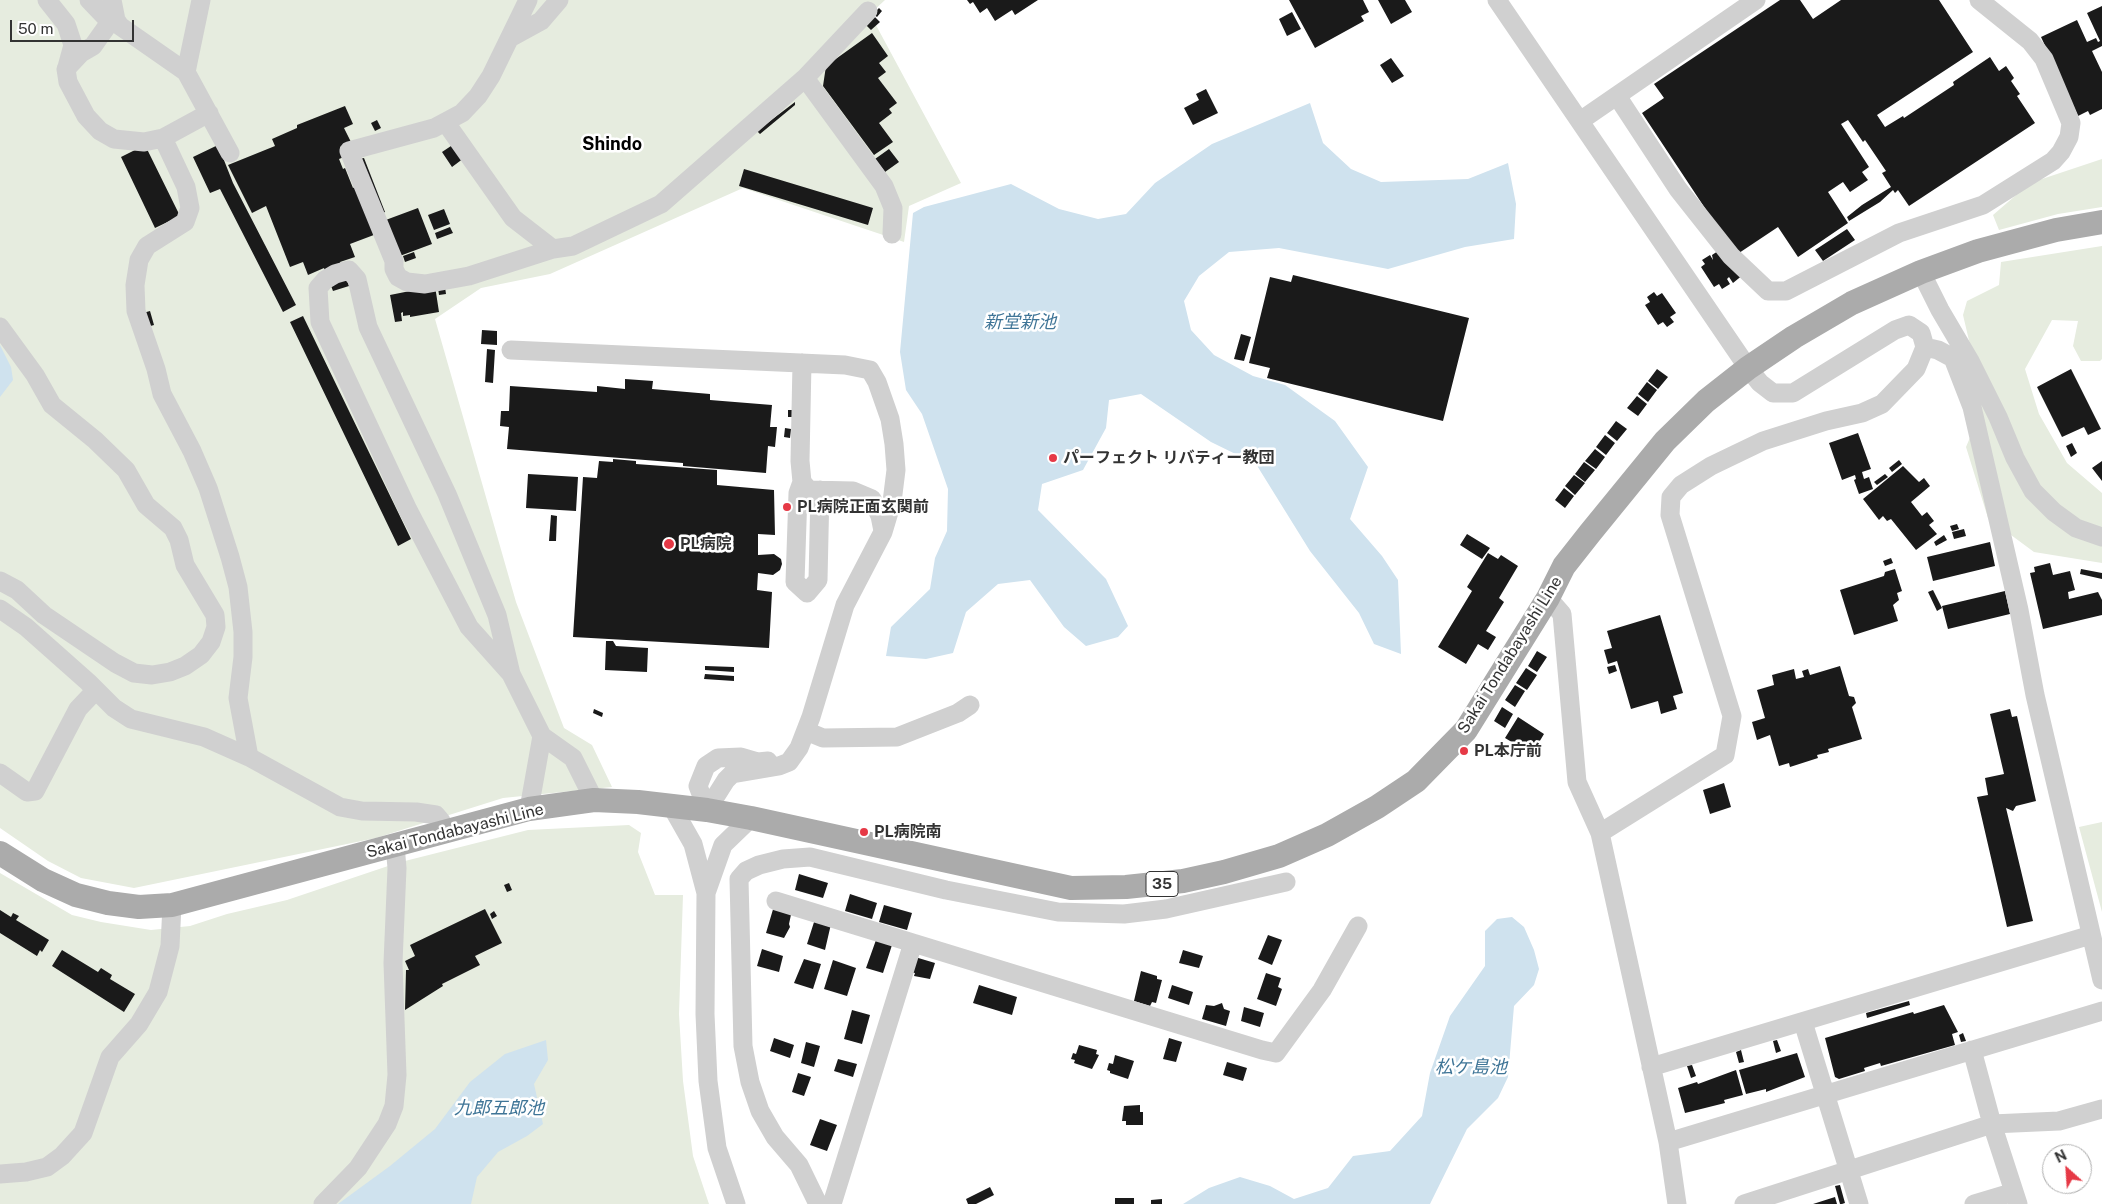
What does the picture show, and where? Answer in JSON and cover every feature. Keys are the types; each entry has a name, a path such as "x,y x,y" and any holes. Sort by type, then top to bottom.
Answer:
{"main road":[{"name":"Sakai Tondabayashi Line","path":"0,853 43,880 76,895 108,903 139,907 172,905 529,809 594,800 638,802 707,810 751,818 1071,888 1126,887 1183,882 1279,856 1327,835 1377,807 1416,781 1466,730 1548,598 1564,566 1665,441 1706,401 1748,368 1794,337 1852,303 1921,272 1978,251 2056,230 2102,222"}],"street":[{"path":"48,0 66,24 74,45 66,68 68,82 86,116 100,131 114,139 144,142 163,138 209,114"},
{"path":"89,0 113,21 186,72 230,153"},
{"path":"66,68 81,53 93,46 113,21 112,0"},
{"path":"186,72 201,0"},
{"path":"528,0 504,52 478,96 462,113 434,128 349,150 394,260 394,269 398,277 407,282 434,282 468,276 553,249 573,246 661,204 805,78 868,11"},
{"path":"510,38 541,21 559,0"},
{"path":"1497,0 1748,368 1773,393 1793,393 1895,330 1909,326 1921,332 1925,347 1916,369 1882,404 1862,413 1826,421 1763,441 1711,466 1681,485 1671,497 1670,515 1732,716 1725,755 1600,833"},
{"path":"1580,121 1756,0"},
{"path":"1616,96 1678,189 1731,256 1768,291 1786,291 1899,233 1983,205 2053,161 2060,152 2069,137 2071,123 2044,59 2030,41 1979,0"},
{"path":"805,78 884,186 893,208 892,234"},
{"path":"446,123 514,218 553,249"},
{"path":"163,138 186,187 190,208 185,222 147,246 139,260 135,285 136,310 156,369 162,394 192,450 208,488 238,587 243,632 243,656 238,698 249,757"},
{"path":"511,674 469,627 408,510 320,322 318,288 325,280 335,274 349,270 357,279 368,327 447,494 497,615 511,674 542,736 573,758 594,800"},
{"path":"1921,272 1940,310 1970,361 1998,417 2015,458 2033,491 2054,512 2069,523 2102,537"},
{"path":"0,327 35,375 52,405 95,440 126,470 146,505 173,528 179,540 186,565 215,615 216,627 211,642 201,655 185,666 170,672 152,675 134,673 114,663 44,615 17,590 0,581"},
{"path":"1925,347 1938,350 1953,358 1964,382 1972,407 2019,610 2035,695 2102,980"},
{"path":"511,350 845,365 870,370 877,382 890,418 896,470 892,502 883,532 845,605 806,731 799,748 789,762 779,766 732,774 726,780 707,810"},
{"path":"802,363 800,461 802,482 798,493 795,582 807,593 818,580 820,490"},
{"path":"802,482 809,490 853,490 872,499 880,516 883,532"},
{"path":"1548,598 1562,614 1577,782 1600,833 1668,1142 1677,1204"},
{"path":"0,609 26,627 88,682 114,708 131,719 204,737 249,757 340,807 362,811 416,812 436,815 441,821 445,832"},
{"path":"0,773 27,792 35,791 78,709 95,691"},
{"path":"806,731 823,738 897,737 958,713 970,705"},
{"path":"529,809 542,736"},
{"path":"672,807 693,844 706,893 705,1014 708,1081 717,1148 736,1204"},
{"path":"706,893 723,845 751,818"},
{"path":"323,1204 358,1168 387,1124 394,1106 397,1075 393,963 397,868 395,845"},
{"path":"818,1204 799,1164 775,1137 760,1111 750,1082 743,1046 740,889 740,879 746,871 759,865 784,859 810,857 946,890 1058,912 1105,913 1166,909 1286,882"},
{"path":"776,901 1262,1050 1276,1052 1322,990 1358,926"},
{"path":"0,1174 26,1172 47,1167 62,1156 83,1133 110,1057 139,1024 158,992 170,946 172,905"},
{"path":"1651,1067 2092,935"},
{"path":"832,1204 913,943"},
{"path":"1668,1142 2102,1011"},
{"path":"1803,1022 1860,1204"},
{"path":"1972,1050 1992,1124 2016,1198 1974,1204"},
{"path":"1744,1204 1992,1124 2059,1121 2102,1109"}],"shaded area":[{"path":"0,0 885,0 870,14 961,183 909,206 904,242 743,188 550,274 481,288 435,319 516,602 564,728 592,745 612,787 503,798 376,838 134,888 81,878 48,861 0,828"},
{"path":"2102,159 2102,207 2058,214 1999,230 1993,215 2030,183"},
{"path":"2102,246 2102,359 2100,361 2081,361 2073,346 2078,321 2052,320 2025,369 2039,414 2067,463 2102,493 2102,563 2034,552 1988,518 1966,447 1974,428 1971,349 1963,315 1967,301 1999,285 2001,262"},
{"path":"2102,822 2102,912 2079,827"},
{"path":"629,825 641,833 638,852 655,895 683,895 679,1014 683,1081 693,1156 709,1204 0,1204 0,873 72,915 151,930 190,926 227,914 287,900 397,863 528,830"}],"water":[{"name":"新堂新池","path":"1310,103 1323,143 1351,169 1381,182 1468,179 1508,163 1516,204 1514,239 1465,247 1388,269 1279,248 1229,252 1199,276 1184,301 1191,330 1214,355 1253,376 1285,385 1335,421 1368,467 1350,519 1382,556 1398,580 1401,654 1374,644 1359,613 1310,551 1256,464 1211,442 1141,394 1109,400 1106,428 1083,470 1042,484 1038,510 1106,579 1128,626 1118,637 1086,646 1064,627 1030,580 998,584 966,612 953,653 926,659 886,656 891,627 930,589 935,558 947,531 948,489 922,414 906,390 900,352 913,213 924,207 1011,184 1059,209 1098,219 1126,214 1155,183 1212,144"},
{"path":"0,345 11,367 13,380 0,397"},
{"name":"松ケ島池","path":"1512,917 1524,927 1534,950 1539,969 1534,985 1514,1006 1508,1077 1498,1098 1467,1129 1430,1204 1183,1204 1209,1188 1240,1177 1270,1186 1294,1199 1328,1188 1353,1156 1390,1151 1422,1116 1430,1073 1450,1016 1485,966 1485,931 1497,919"},
{"name":"九郎五郎池","path":"546,1040 548,1060 534,1084 543,1124 527,1136 498,1152 477,1177 471,1204 338,1204 390,1166 435,1129 470,1082 505,1054"}],"building":[{"path":"967,0 1038,0 1015,15 1012,10 995,21 987,8 980,13 973,2 970,4"},
{"path":"1289,0 1363,0 1369,12 1361,16 1364,21 1315,48"},
{"path":"1378,0 1405,0 1412,12 1391,24"},
{"path":"1780,0 1800,0 1813,19 1841,0 1939,0 1973,52 1877,115 1885,127 1903,116 1904,118 1954,85 1953,82 1990,57 1999,71 2006,66 2014,78 2011,81 2020,94 2017,96 2035,123 1909,206 1898,190 1895,193 1893,190 1880,202 1849,221 1847,217 1891,187 1882,173 1886,171 1865,140 1863,142 1848,120 1841,124 1869,167 1862,172 1868,180 1850,192 1843,182 1828,192 1848,223 1798,257 1778,227 1736,255 1642,113 1664,98 1654,84"},
{"path":"2102,6 2102,46 2092,51 2102,72 2102,109 2090,115 2088,111 2078,116 2041,37 2077,20 2087,42 2096,38 2098,42 2100,41 2087,13"},
{"path":"879,8 882,11 877,17 873,14"},
{"path":"1292,12 1301,29 1287,36 1279,19"},
{"path":"873,15 880,22 871,30 864,23"},
{"path":"872,33 888,56 879,63 886,72 878,78 897,103 889,109 892,113 879,123 893,142 874,155 823,86 826,66"},
{"path":"1391,58 1404,76 1392,83 1380,65"},
{"path":"1206,89 1218,113 1193,125 1184,108 1199,100 1196,94"},
{"path":"795,102 795,105 760,134 757,131"},
{"path":"345,106 353,124 344,128 351,142 340,147 344,157 339,159 353,188 357,186 383,221 418,208 432,244 397,257 387,230 350,244 355,257 340,262 349,286 333,291 324,268 308,275 303,262 290,267 266,206 252,213 228,165 275,146 272,139 297,128 297,125"},
{"path":"377,120 381,128 375,131 371,123"},
{"path":"454,144 464,158 452,167 442,152"},
{"path":"145,145 180,216 155,228 121,157"},
{"path":"218,145 233,183 296,305 283,312 220,189 210,193 193,157"},
{"path":"889,149 899,162 885,172 875,159"},
{"path":"364,158 385,212 380,214 359,159"},
{"path":"744,169 873,208 868,225 739,186"},
{"path":"444,209 450,224 434,230 428,215"},
{"path":"450,227 453,233 437,239 435,233"},
{"path":"1847,229 1855,240 1823,261 1815,250"},
{"path":"1721,249 1744,274 1733,283 1729,277 1727,279 1730,284 1722,289 1719,284 1714,287 1701,267 1705,264 1702,260 1710,255 1713,260 1712,255"},
{"path":"414,252 416,258 405,262 403,256"},
{"path":"1293,275 1469,318 1443,421 1267,378 1270,368 1249,363 1270,277 1291,282"},
{"path":"435,286 439,312 410,317 410,315 403,316 403,312 401,313 402,321 395,322 390,295"},
{"path":"445,287 446,294 439,295 438,288"},
{"path":"1654,292 1657,296 1662,293 1676,313 1670,317 1674,322 1667,327 1663,322 1658,325 1645,305 1650,302 1647,297"},
{"path":"150,311 154,325 147,327 143,313"},
{"path":"303,316 411,539 398,546 290,322"},
{"path":"482,330 497,331 497,345 481,344"},
{"path":"1241,334 1251,337 1244,361 1234,359"},
{"path":"487,349 495,350 493,383 485,382"},
{"path":"1657,369 1668,377 1658,389 1648,381"},
{"path":"2071,369 2101,429 2088,435 2084,427 2062,437 2037,387"},
{"path":"625,379 653,381 652,389 710,394 710,400 772,405 770,427 777,427 775,447 768,446 766,473 683,466 683,463 507,449 509,427 500,426 501,411 509,411 510,386 597,392 597,386 625,389"},
{"path":"1647,382 1657,390 1648,402 1638,394"},
{"path":"1637,396 1647,404 1638,416 1627,408"},
{"path":"788,410 792,410 792,417 788,417"},
{"path":"1616,421 1627,429 1617,441 1607,433"},
{"path":"785,428 791,429 790,438 784,437"},
{"path":"1858,433 1871,469 1862,472 1864,479 1869,477 1873,489 1859,494 1854,480 1856,479 1855,475 1842,480 1829,443"},
{"path":"1605,435 1615,443 1606,455 1596,447"},
{"path":"2072,443 2077,453 2071,457 2066,446"},
{"path":"1595,449 1605,457 1596,469 1585,461"},
{"name":"PL病院","path":"613,459 636,461 636,464 717,470 717,485 774,490 775,535 758,534 758,555 774,554 781,559 782,564 780,570 773,575 758,573 757,590 772,592 769,648 573,637 583,477 597,478 599,461 613,462"},
{"path":"1899,460 1902,464 1892,472 1889,468"},
{"path":"2102,461 2102,481 2092,468"},
{"path":"1584,462 1595,470 1585,482 1575,474"},
{"path":"1903,466 1919,482 1924,478 1930,486 1911,502 1922,516 1927,512 1934,521 1929,525 1937,534 1916,550 1891,519 1887,521 1883,516 1879,520 1863,499"},
{"path":"528,474 578,477 576,511 526,508"},
{"path":"1885,474 1888,477 1877,485 1874,482"},
{"path":"1574,475 1585,483 1575,495 1565,486"},
{"path":"1564,488 1574,496 1565,508 1555,500"},
{"path":"551,515 557,516 556,541 549,541"},
{"path":"1957,524 1959,529 1952,531 1950,526"},
{"path":"1964,529 1966,536 1954,539 1952,532"},
{"path":"1467,534 1490,548 1482,559 1460,545"},
{"path":"1944,535 1947,540 1936,546 1934,542"},
{"path":"1990,542 1995,566 1933,581 1927,557"},
{"path":"1488,553 1498,559 1501,555 1518,566 1499,598 1504,602 1486,631 1496,637 1488,650 1478,644 1466,664 1438,647 1472,591 1467,587"},
{"path":"1891,558 1893,563 1885,566 1883,561"},
{"path":"2050,563 2053,575 2070,571 2075,590 2068,592 2069,599 2098,592 2102,600 2102,615 2043,629 2030,573 2035,572 2034,567"},
{"path":"1895,569 1902,591 1897,593 1899,600 1893,605 1898,621 1854,635 1840,590 1884,576 1885,572"},
{"path":"2081,569 2102,573 2102,579 2080,574"},
{"path":"1933,590 1942,608 1937,611 1928,592"},
{"path":"2005,591 2010,614 1948,629 1942,606"},
{"path":"1660,615 1683,693 1673,696 1677,709 1661,714 1658,701 1631,709 1617,661 1608,664 1604,650 1612,648 1607,631"},
{"path":"606,641 613,641 616,646 648,648 647,672 605,670"},
{"path":"1537,651 1547,657 1537,672 1528,666"},
{"path":"1615,665 1617,671 1609,674 1607,667"},
{"path":"705,666 734,667 734,672 705,670"},
{"path":"1840,666 1849,696 1854,697 1856,703 1852,707 1862,739 1828,749 1829,752 1817,755 1818,758 1790,767 1789,763 1779,766 1770,735 1757,740 1752,722 1765,718 1757,690 1774,685 1772,675 1794,669 1796,679 1804,677 1802,671 1808,669 1810,675"},
{"path":"1526,668 1537,675 1527,690 1516,683"},
{"path":"705,674 734,676 734,681 704,679"},
{"path":"1515,685 1525,691 1515,707 1505,700"},
{"path":"1502,707 1513,714 1505,728 1494,721"},
{"path":"594,709 603,713 602,717 593,713"},
{"path":"2010,709 2012,717 2017,716 2036,801 2016,806 2013,811 2006,808 2033,921 2007,927 1977,797 1988,795 1985,778 2004,774 1990,714"},
{"path":"1518,717 1544,734 1532,754 1505,738"},
{"path":"1724,783 1731,807 1710,814 1703,790"},
{"path":"799,874 828,883 823,898 795,890"},
{"path":"509,883 512,890 507,892 504,885"},
{"path":"850,894 877,903 872,919 845,911"},
{"path":"884,905 912,913 907,930 879,922"},
{"path":"774,906 792,910 790,927 784,938 766,933"},
{"path":"485,909 502,943 475,956 480,965 442,984 443,986 405,1010 406,970 409,970 405,961 415,956 410,945"},
{"path":"0,910 11,917 13,913 19,916 16,920 49,940 42,952 40,950 37,956 0,933"},
{"path":"494,911 497,916 492,919 490,914"},
{"path":"815,919 831,924 825,950 807,944"},
{"path":"1268,935 1282,940 1272,965 1258,959"},
{"path":"876,940 892,945 883,973 866,968"},
{"path":"762,949 783,956 779,972 757,966"},
{"path":"62,950 98,972 101,968 112,975 110,979 135,994 124,1012 52,966"},
{"path":"1183,950 1203,956 1199,968 1179,963"},
{"path":"915,957 935,963 930,979 914,976 915,973 910,972"},
{"path":"804,959 821,964 813,989 794,983"},
{"path":"833,960 856,968 847,996 824,989"},
{"path":"1141,971 1157,976 1157,979 1162,980 1156,1003 1152,1002 1150,1006 1134,1001"},
{"path":"1266,973 1281,978 1278,987 1282,989 1276,1006 1257,999"},
{"path":"979,985 1017,997 1012,1015 973,1003"},
{"path":"1172,985 1193,992 1189,1005 1168,998"},
{"path":"1909,1001 1910,1005 1867,1018 1866,1013"},
{"path":"1222,1003 1224,1009 1230,1011 1226,1026 1202,1019 1206,1005 1214,1006"},
{"path":"1944,1005 1958,1032 1952,1034 1955,1045 1881,1066 1880,1063 1864,1068 1865,1071 1839,1079 1835,1077 1825,1038 1913,1012 1914,1014"},
{"path":"1244,1007 1264,1013 1260,1027 1241,1021"},
{"path":"852,1010 870,1015 862,1044 844,1039"},
{"path":"1963,1033 1966,1041 1961,1042 1959,1035"},
{"path":"774,1038 794,1045 790,1058 770,1051"},
{"path":"1169,1038 1182,1042 1176,1062 1163,1059"},
{"path":"1777,1040 1781,1051 1776,1053 1773,1041"},
{"path":"806,1042 820,1046 814,1067 801,1063"},
{"path":"1079,1045 1097,1050 1096,1054 1099,1055 1092,1069 1074,1063 1075,1060 1071,1059 1073,1053 1076,1054"},
{"path":"1741,1050 1744,1062 1739,1063 1736,1052"},
{"path":"1797,1053 1805,1077 1766,1092 1766,1089 1746,1094 1739,1070"},
{"path":"1115,1055 1134,1061 1128,1079 1110,1073 1107,1070 1109,1063 1113,1064"},
{"path":"838,1059 857,1064 853,1077 834,1071"},
{"path":"1227,1062 1247,1068 1243,1081 1223,1075"},
{"path":"1692,1065 1696,1076 1691,1078 1687,1066"},
{"path":"1736,1070 1743,1095 1724,1100 1725,1103 1685,1113 1678,1088 1697,1082 1698,1084"},
{"path":"798,1073 811,1077 804,1096 792,1092"},
{"path":"1140,1105 1140,1112 1143,1112 1143,1125 1126,1125 1126,1121 1122,1121 1124,1106"},
{"path":"820,1119 837,1125 827,1151 810,1145"},
{"path":"1840,1185 1845,1203 1842,1204 1840,1204 1835,1186"},
{"path":"990,1187 994,1195 976,1204 968,1204 966,1199"},
{"path":"1835,1197 1837,1204 1813,1204"},
{"path":"1115,1198 1134,1198 1134,1204 1115,1204"},
{"path":"1162,1199 1162,1204 1151,1204 1151,1200"}],"place":[{"name":"パーフェクト リバティー教団","path":"1053,458"},
{"name":"PL病院正面玄関前","path":"787,507"},
{"name":"PL病院","path":"669,544"},
{"name":"PL本庁前","path":"1464,751"},
{"name":"PL病院南","path":"864,832"}],"district":[{"name":"Shindo","path":"612,144"}]}
